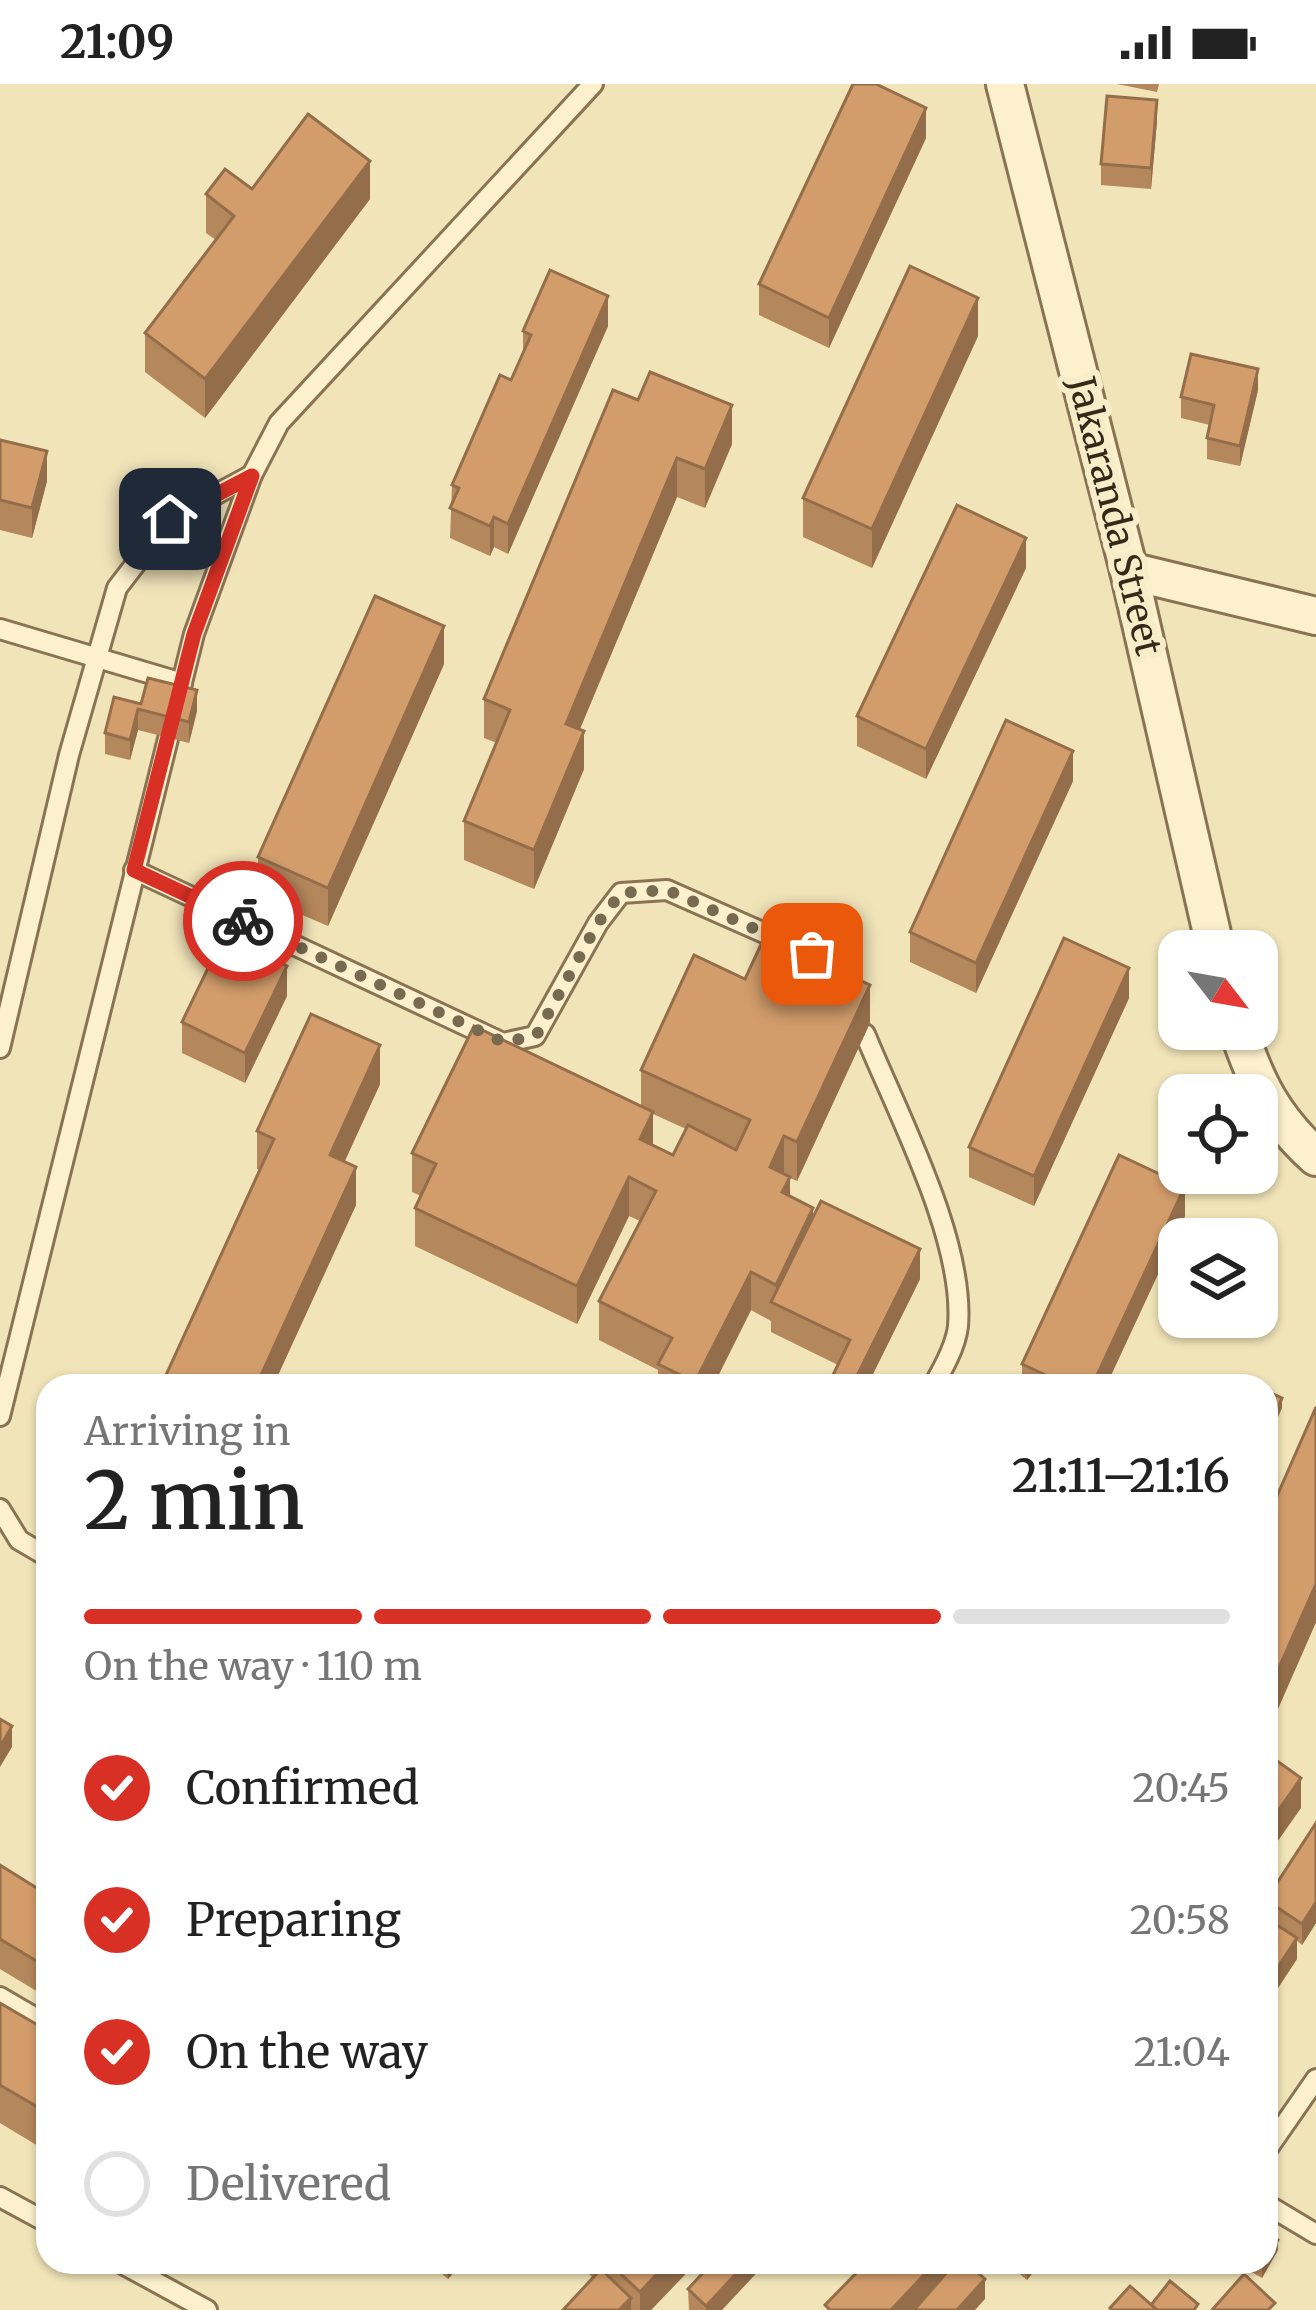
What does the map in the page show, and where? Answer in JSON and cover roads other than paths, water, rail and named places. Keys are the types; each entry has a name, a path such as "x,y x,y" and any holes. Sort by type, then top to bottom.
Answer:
{"street":[{"name":"Jakaranda Street","path":"1005,84 1129,571 1211,930"},
{"path":"1129,571 1316,616"},
{"path":"1245,1050 1255,1079 1285,1129 1316,1157"}],"lane":[{"path":"0,1416 194,634 252,476 279,423 593,84"},
{"path":"0,1048 69,755 117,588 170,519 252,476"},
{"path":"0,629 182,683"},
{"path":"134,870 503,1042 536,1036 598,923 621,893 667,890 812,954 842,989"},
{"path":"865,1034 951,1245 958,1328 938,1374"},
{"path":"0,1509 19,1540 36,1550"},
{"path":"0,1997 36,2018"},
{"path":"1278,2134 1316,2079"},
{"path":"0,2197 36,2216"},
{"path":"1278,2211 1316,2234"},
{"path":"141,2274 207,2310"}]}
